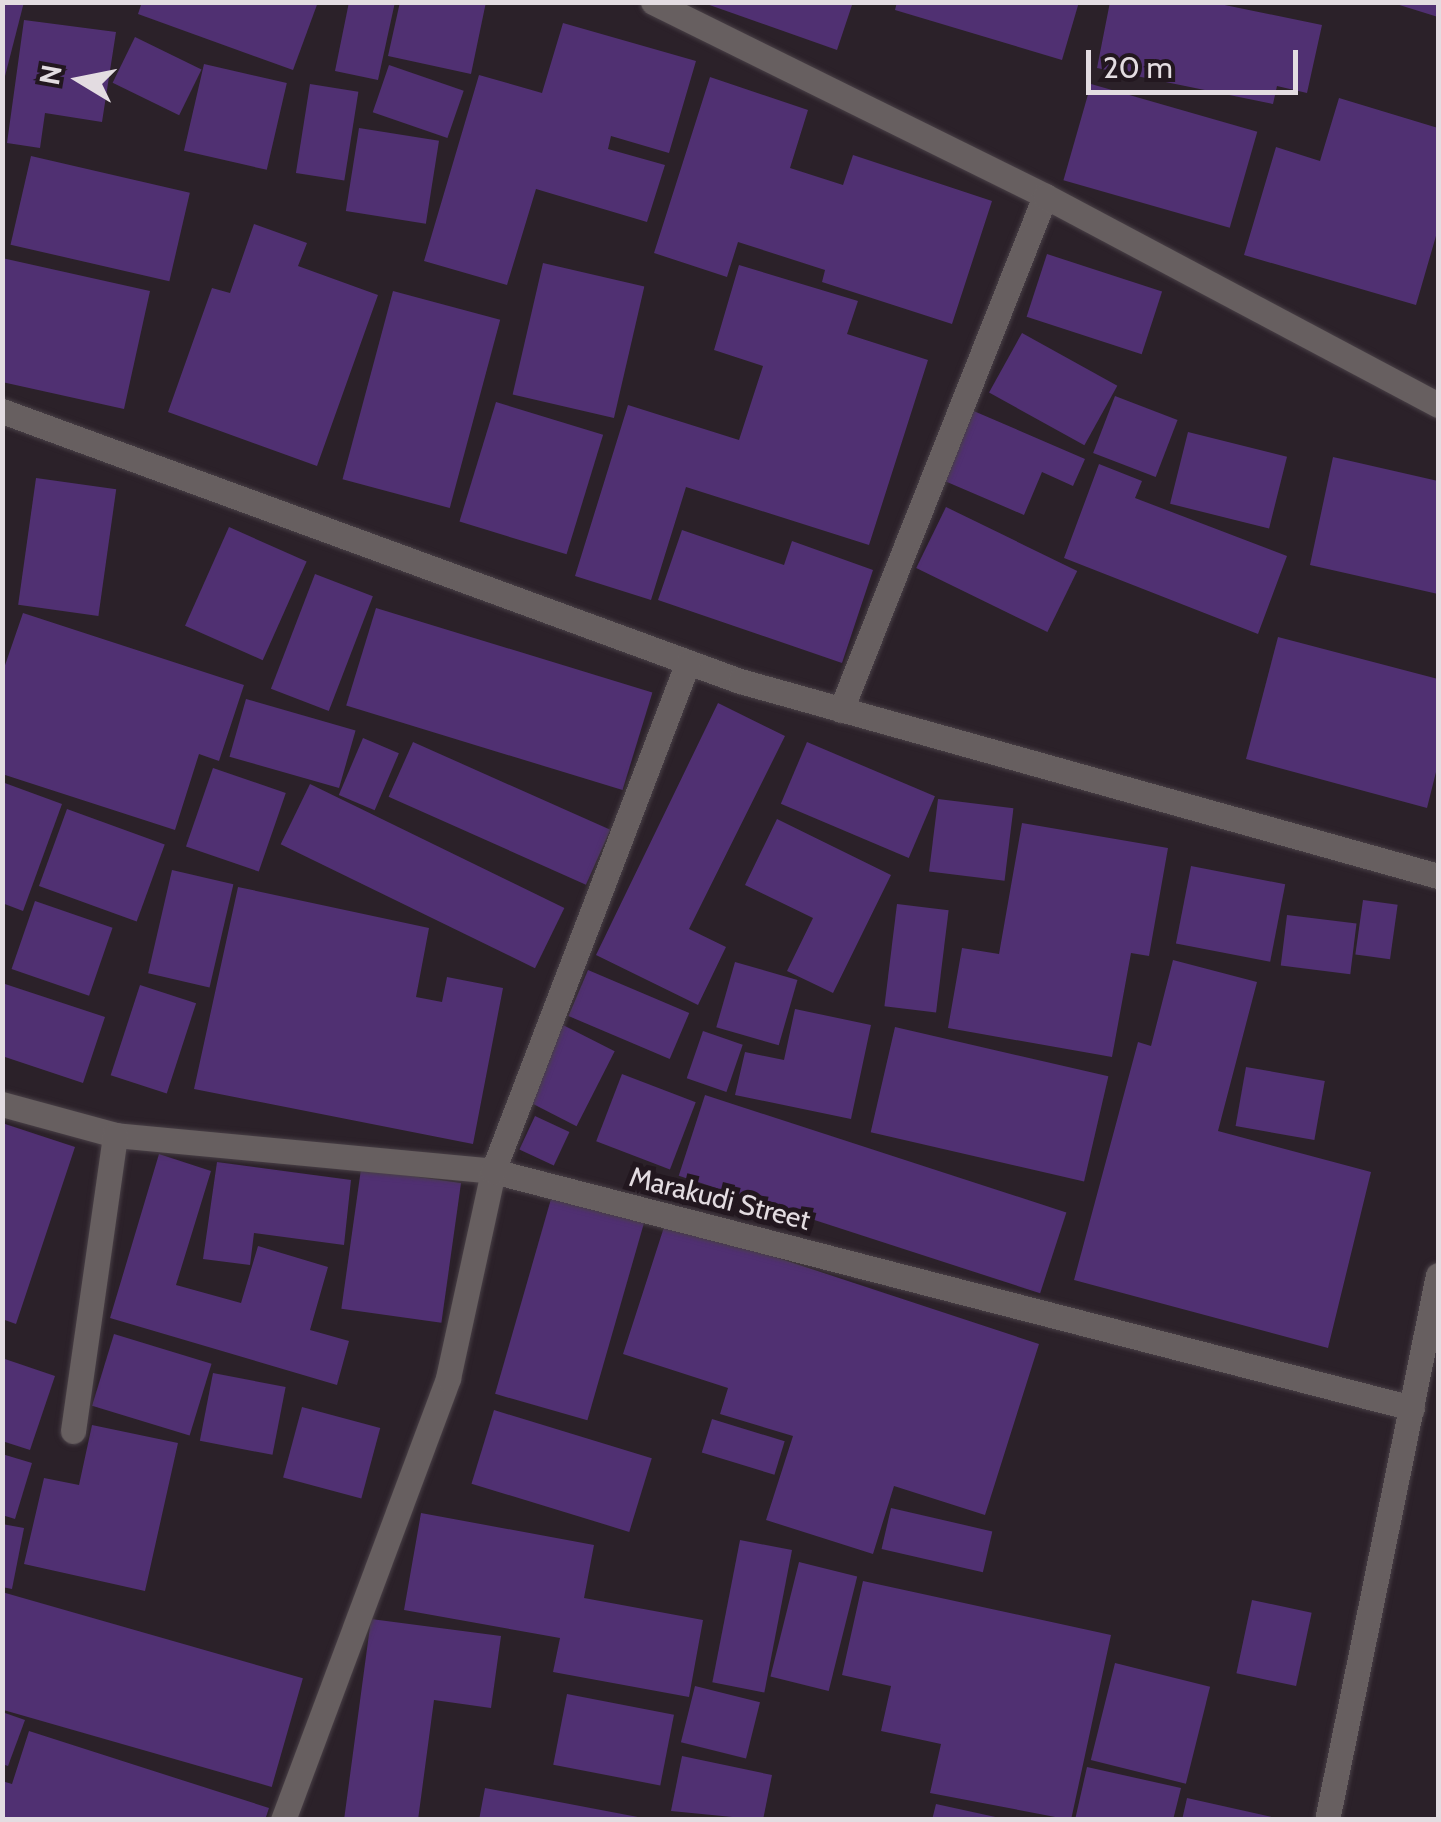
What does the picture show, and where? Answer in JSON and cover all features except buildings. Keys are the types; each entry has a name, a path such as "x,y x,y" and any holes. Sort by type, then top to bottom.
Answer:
{"street":[{"path":"653,2 1045,196 1438,405"},
{"path":"841,710 1045,196"},
{"path":"2,410 688,662 841,710 1438,876"},
{"path":"283,1820 448,1378 493,1171 688,662"},
{"name":"Marakudi Street","path":"2,1104 115,1135 493,1171 1412,1408"},
{"path":"74,1431 115,1135"},
{"path":"1328,1820 1438,1275"}]}
